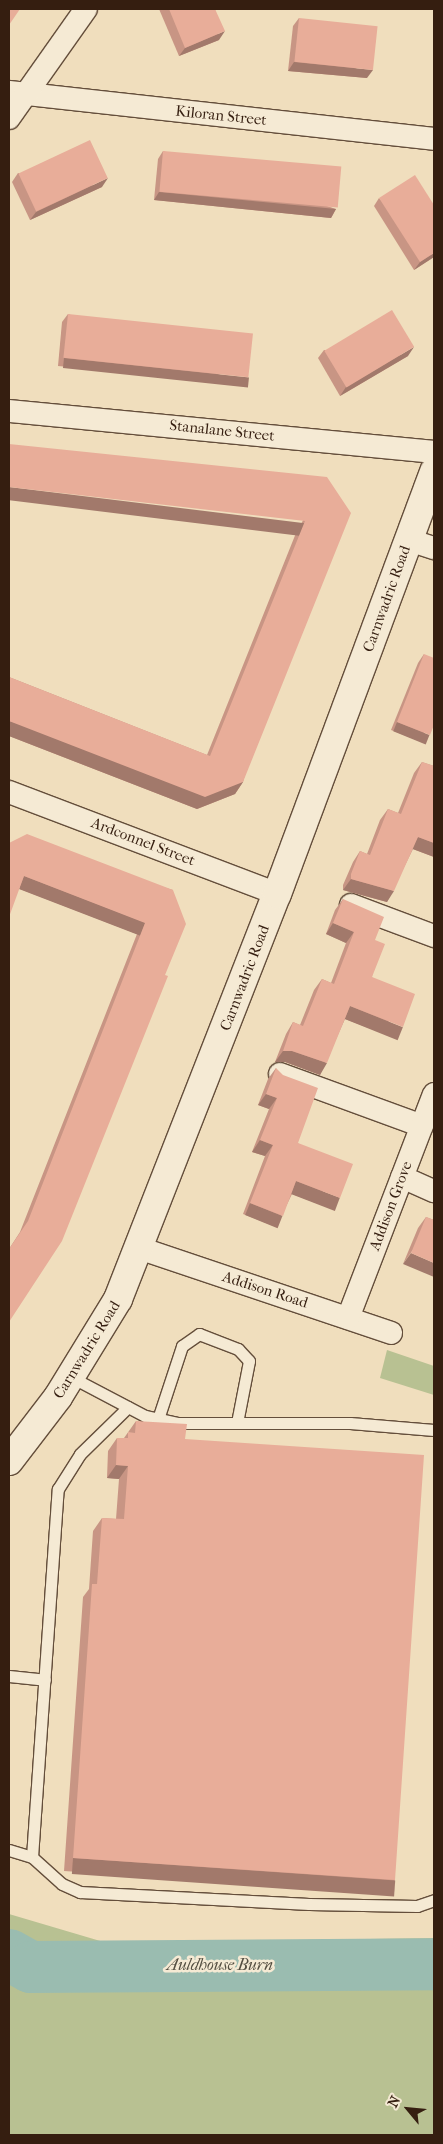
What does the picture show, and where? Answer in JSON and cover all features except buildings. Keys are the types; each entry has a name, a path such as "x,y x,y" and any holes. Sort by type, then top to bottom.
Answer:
{"street":[{"path":"9,118 18,93 86,9"},
{"name":"Kiloran Street","path":"18,93 434,139"},
{"name":"Stanalane Street","path":"9,411 434,452"},
{"name":"Carnwadric Road","path":"9,1461 71,1377 118,1299 278,894 422,544 434,471"},
{"name":"Ardconnel Street","path":"9,792 278,894"},
{"path":"346,903 434,936"},
{"path":"280,1074 422,1126"},
{"name":"Addison Grove","path":"348,1318 434,1094"},
{"path":"402,1178 434,1191"},
{"name":"Addison Road","path":"139,1248 391,1333"}],"lane":[{"path":"158,1419 182,1346 199,1334 238,1349 249,1361 237,1423"},
{"path":"71,1377 128,1407 158,1419 177,1423 350,1423 434,1430"},
{"path":"32,1857 58,1489 80,1454 128,1407"},
{"path":"9,1676 45,1680"},
{"path":"9,1850 32,1857 62,1884 80,1892 319,1904 417,1906 434,1900"}],"green space":[{"path":"387,1350 434,1366 434,1395 380,1378"},
{"path":"9,1914 107,1943 434,1938 434,2135 9,2135"}],"waterway":[{"name":"Auldhouse Burn","path":"9,1955 31,1967 434,1964"}]}
